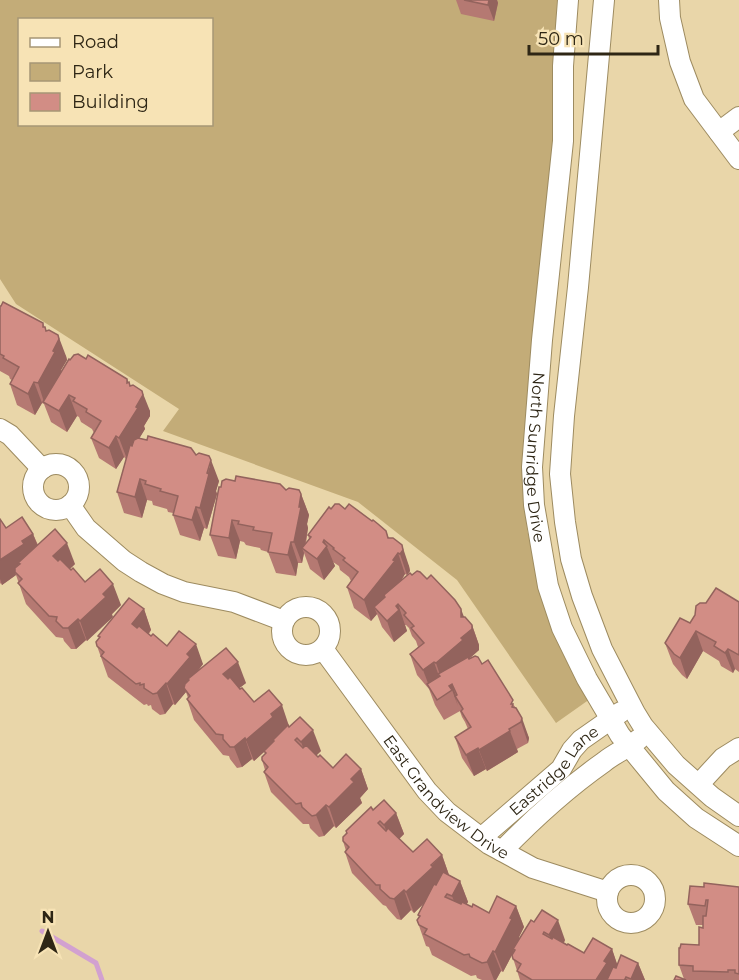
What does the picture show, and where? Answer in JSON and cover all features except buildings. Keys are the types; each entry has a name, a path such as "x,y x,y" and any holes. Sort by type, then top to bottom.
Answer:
{"street":[{"name":"North Sunridge Drive","path":"568,0 562,66 563,141 532,467 534,505 548,586 562,628 587,679 620,735 666,791 696,818 739,846"},
{"name":"North Sunridge Drive","path":"604,0 560,474 571,559 602,649 648,732 676,765 712,797 739,816"},
{"path":"669,0 670,18 680,62 690,90 694,99 739,159"},
{"path":"719,132 739,117"},
{"path":"0,429 10,435 42,469"},
{"path":"62,465 74,473 79,486 75,500 70,505 57,510 50,509 38,501 34,495 34,481 42,469 62,465"},
{"path":"70,505 86,528 124,561 163,584 184,592 234,602 284,621"},
{"path":"304,607 313,608 326,618 330,626 330,634 323,649 309,656 302,656 288,649 281,635 281,628 289,614 304,607"},
{"name":"East Grandview Drive","path":"323,649 427,791 447,812 481,838 533,868 608,892"},
{"name":"Eastridge Lane","path":"481,838 561,769 572,750 582,741 631,705"},
{"name":"Eastridge Lane","path":"502,851 559,797 606,760 629,747 648,732"},
{"path":"699,784 723,758 739,748"}],"green space":[{"path":"0,0 557,0 553,155 525,468 527,530 540,579 590,699 556,723 457,580 358,502 163,431 179,409 16,304 0,279"}],"waterway":[{"path":"42,931 96,963 102,980"}]}
